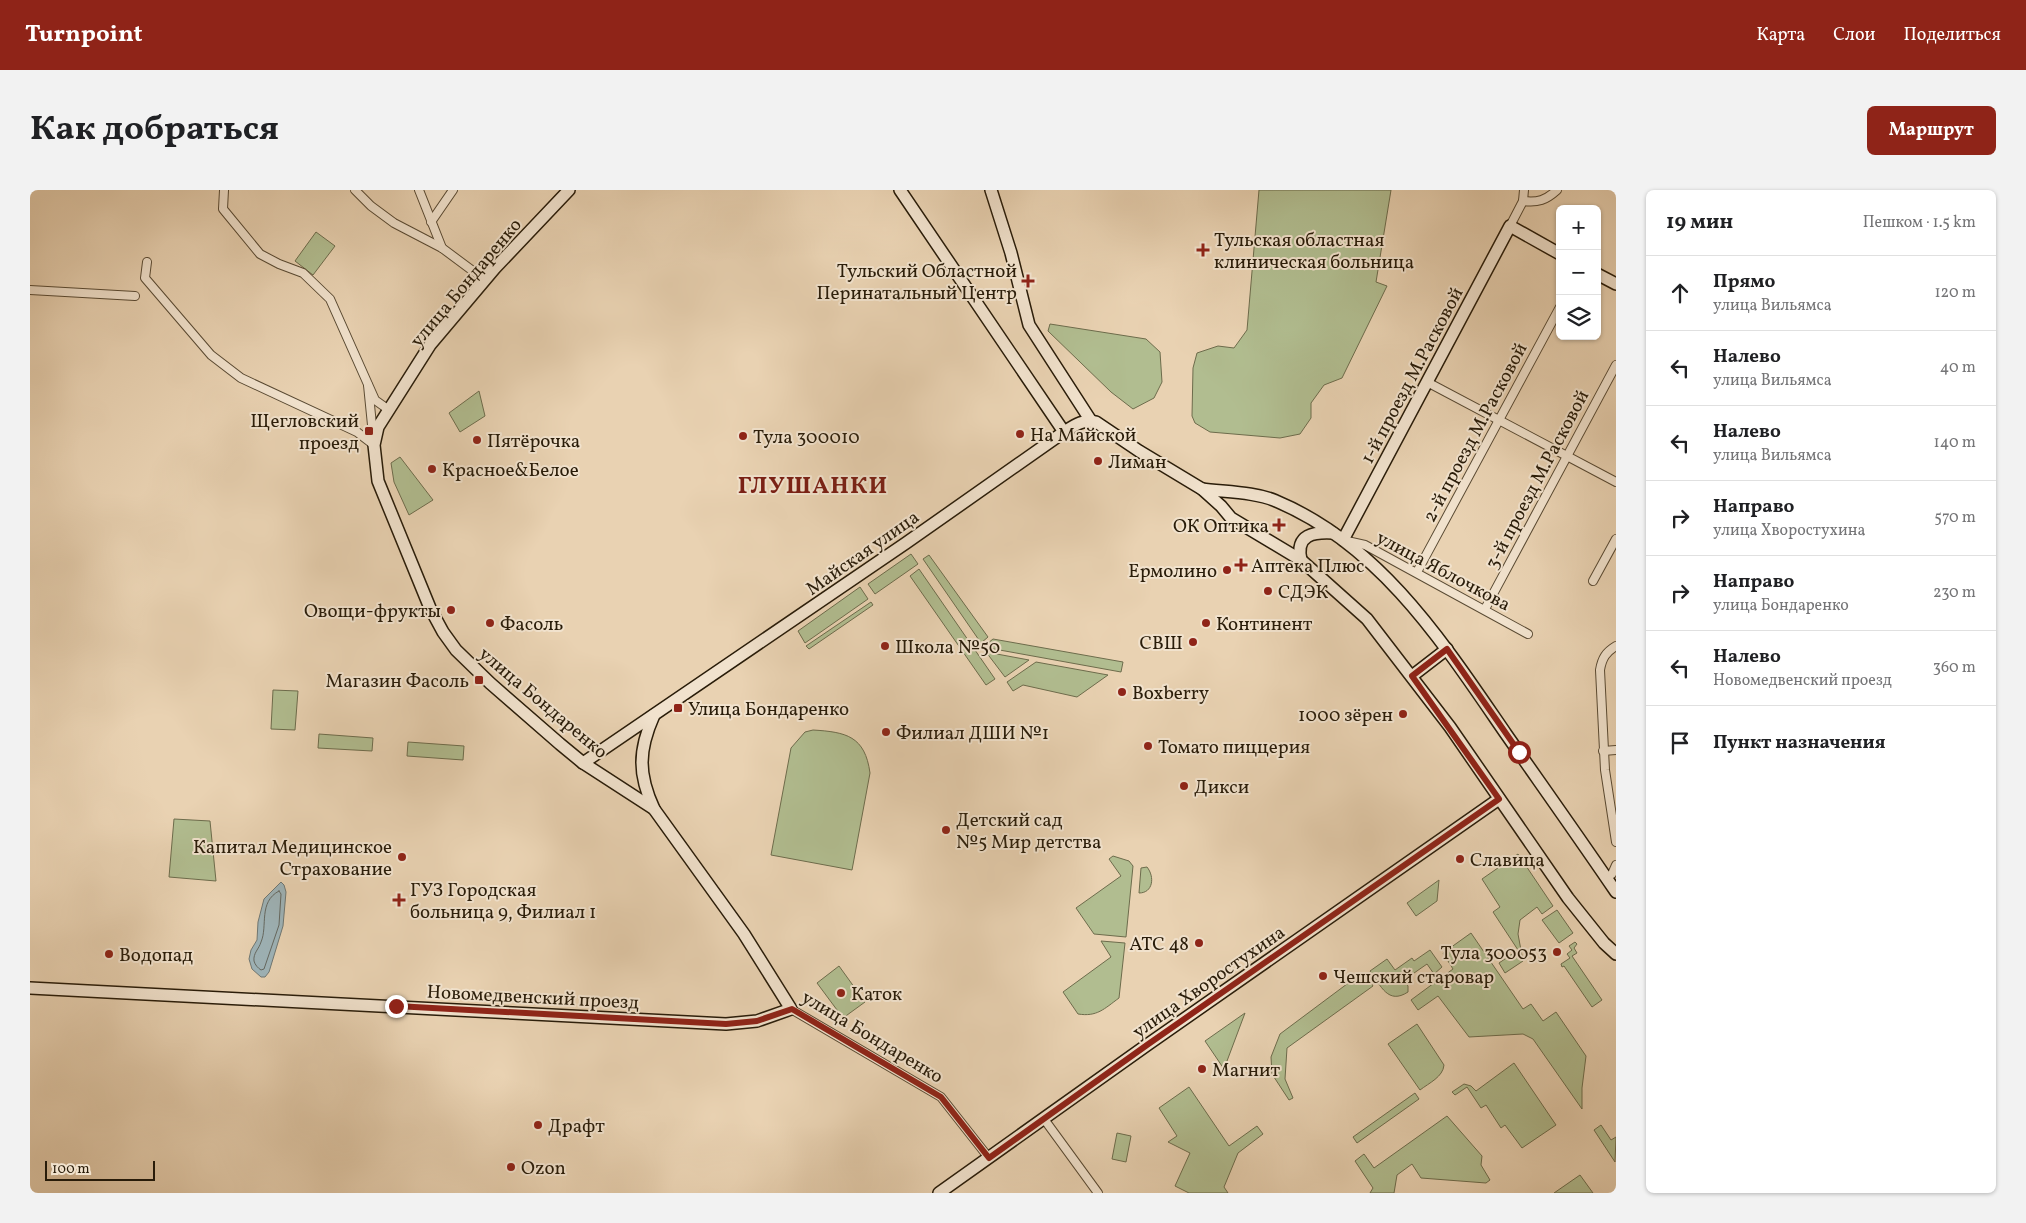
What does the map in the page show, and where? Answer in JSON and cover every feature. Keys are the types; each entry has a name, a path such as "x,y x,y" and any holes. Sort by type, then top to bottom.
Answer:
{"street":[{"path":"224,190 223,210 260,254 303,274 330,299 375,400 389,410"},
{"path":"355,190 371,206 394,223 442,248 485,280"},
{"path":"418,190 442,248"},
{"path":"431,222 453,190"},
{"name":"улица Бондаренко","path":"569,190 485,280 430,345 378,427 374,445 378,481 430,608 443,632 456,650 490,683 583,763 654,809 744,934 792,1009 941,1097 989,1158"},
{"path":"900,190 1064,432"},
{"path":"991,190 1011,252 1029,325 1090,421 1096,422 1138,451 1202,489 1221,506 1230,518 1301,560 1367,619 1412,676 1568,898 1604,943 1615,952"},
{"path":"1524,190 1523,201 1510,226 1556,252"},
{"path":"1523,201 1538,202 1546,199 1557,190"},
{"name":"1-й проезд М.Расковой","path":"1339,536 1427,382 1510,226"},
{"path":"147,262 144,278 211,354 241,378 357,432 374,445"},
{"path":"1601,276 1616,284"},
{"path":"30,290 135,296"},
{"name":"2-й проезд М.Расковой","path":"1417,572 1556,314"},
{"name":"3-й проезд М.Расковой","path":"1484,610 1616,365"},
{"path":"1427,382 1616,482"},
{"path":"368,385 374,445"},
{"name":"Майская улица","path":"583,763 906,543 1064,432 1080,422 1090,421"},
{"path":"1202,489 1276,500 1339,536 1378,570 1402,594 1447,649 1616,892"},
{"path":"1221,506 1231,495 1238,493"},
{"path":"1301,560 1300,546 1304,539 1312,533 1339,536"},
{"name":"улица Яблочкова","path":"1339,536 1365,546 1417,572 1528,634"},
{"path":"1593,581 1616,539"},
{"path":"1616,646 1601,660 1600,699 1603,751 1616,842"},
{"path":"1412,676 1447,649"},
{"path":"654,714 644,740 642,764 644,789 654,809"},
{"path":"1603,751 1616,750"},
{"name":"улица Хворостухина","path":"939,1193 1499,799"},
{"path":"1606,878 1612,874 1616,865"},
{"name":"Новомедвенский проезд","path":"30,988 726,1024 757,1021 792,1009"},
{"path":"1044,1119 1098,1193"}],"green space":[{"path":"1259,190 1391,190 1376,282 1387,286 1342,378 1324,385 1311,403 1311,418 1300,434 1280,438 1210,432 1195,423 1192,416 1193,368 1197,353 1218,346 1234,348 1247,330"},
{"path":"316,232 335,246 313,275 295,261"},
{"path":"1050,324 1146,339 1160,352 1162,382 1154,398 1133,409 1111,392 1048,331"},
{"path":"479,391 485,416 460,432 449,413"},
{"path":"400,457 433,500 409,515 394,482 391,463"},
{"path":"911,554 918,564 875,594 868,584"},
{"path":"929,555 988,637 981,643 923,559"},
{"path":"919,569 995,679 986,685 910,576"},
{"path":"860,587 868,599 805,643 798,631"},
{"path":"871,602 873,605 809,649 806,646"},
{"path":"993,639 1123,662 1121,672 983,647"},
{"path":"986,652 1029,660 1005,677"},
{"path":"1036,662 1108,675 1077,697 1023,685 1013,691 1007,682"},
{"path":"273,690 298,691 295,730 271,729"},
{"path":"813,730 835,732 852,738 864,751 867,761 870,773 852,870 771,855 791,748 805,732"},
{"path":"319,734 373,738 372,751 318,748"},
{"path":"408,742 464,746 463,760 407,756"},
{"path":"174,819 210,821 216,881 169,877"},
{"path":"1518,854 1553,906 1542,914 1537,907 1520,920 1518,934 1523,961 1505,973 1499,963 1518,950 1493,912 1500,907 1482,879"},
{"path":"1113,856 1129,861 1133,866 1126,937 1094,934 1076,908 1121,876 1109,859"},
{"path":"1147,867 1151,875 1151,884 1147,890 1139,893 1141,868"},
{"path":"1439,880 1437,901 1416,916 1407,903"},
{"path":"1557,910 1573,933 1559,943 1542,920"},
{"path":"1471,933 1523,1009 1531,1004 1543,1021 1556,1012 1586,1056 1582,1088 1582,1109 1533,1039 1523,1034 1469,1037 1438,996 1418,1010 1411,1000 1453,969 1443,953"},
{"path":"1101,941 1125,943 1119,998 1095,1013 1078,1014 1063,992 1111,957"},
{"path":"1575,942 1577,944 1574,948 1577,953 1572,956 1602,1000 1592,1007 1561,964 1570,958 1567,954 1572,950 1569,946"},
{"path":"1430,950 1442,967 1434,974 1427,964 1404,980 1408,986 1408,992 1401,995 1390,995 1386,992 1370,971 1387,959 1395,970 1412,958 1414,961"},
{"name":"Каток","path":"839,966 865,1002 843,1018 817,983"},
{"path":"1359,975 1369,980 1373,986 1287,1048 1285,1079 1293,1098 1289,1100 1272,1074 1271,1057 1280,1034"},
{"path":"1245,1013 1224,1069 1205,1041"},
{"path":"1417,1024 1444,1065 1441,1073 1420,1090 1388,1044"},
{"path":"1514,1063 1556,1125 1522,1148 1505,1125 1501,1128 1486,1105 1481,1108 1467,1087 1455,1095 1452,1092 1464,1084 1471,1086 1476,1091"},
{"path":"1189,1087 1229,1146 1257,1126 1263,1134 1238,1153 1224,1187 1228,1193 1189,1193 1175,1186 1190,1153 1168,1142 1177,1136 1159,1108"},
{"path":"1415,1093 1419,1099 1357,1143 1353,1137"},
{"path":"1447,1116 1482,1156 1481,1165 1490,1180 1486,1183 1421,1178 1412,1164 1397,1175 1394,1193 1370,1193 1373,1188 1355,1161 1364,1154 1374,1168"},
{"path":"1601,1125 1611,1140 1616,1137 1615,1162 1594,1130"},
{"path":"1117,1133 1131,1136 1126,1162 1112,1159"},
{"path":"1580,1175 1593,1193 1554,1193"}],"water":[{"path":"281,882 286,892 283,926 269,972 265,977 261,977 252,969 249,959 251,950 257,940 258,922 264,899"}],"place":[{"name":"Тульская областная клиническая больница","path":"1203,250"},
{"name":"Тульский Областной Перинатальный Центр","path":"1028,281"},
{"name":"Щегловский проезд","path":"369,431"},
{"name":"На Майской","path":"1020,434"},
{"name":"Тула 300010","path":"743,436"},
{"name":"Пятёрочка","path":"477,440"},
{"name":"Лиман","path":"1098,461"},
{"name":"Красное&Белое","path":"432,469"},
{"name":"ОК Оптика","path":"1279,525"},
{"name":"Аптека Плюс","path":"1241,565"},
{"name":"Ермолино","path":"1227,570"},
{"name":"СДЭК","path":"1268,591"},
{"name":"Овощи-фрукты","path":"451,610"},
{"name":"Фасоль","path":"490,623"},
{"name":"Континент","path":"1206,623"},
{"name":"СВШ","path":"1193,642"},
{"name":"Школа №50","path":"885,646"},
{"name":"Магазин Фасоль","path":"479,680"},
{"name":"Boxberry","path":"1122,692"},
{"name":"Улица Бондаренко","path":"678,708"},
{"name":"1000 зёрен","path":"1403,714"},
{"name":"Филиал ДШИ №1","path":"886,732"},
{"name":"Томато пиццерия","path":"1148,746"},
{"name":"Дикси","path":"1184,786"},
{"name":"Детский сад №5 Мир детства","path":"946,830"},
{"name":"Капитал Медицинское Страхование","path":"402,857"},
{"name":"Славица","path":"1460,859"},
{"name":"ГУЗ Городская больница 9, Филиал 1","path":"399,900"},
{"name":"АТС 48","path":"1199,943"},
{"name":"Тула 300053","path":"1557,952"},
{"name":"Водопад","path":"109,954"},
{"name":"Чешский старовар","path":"1323,976"},
{"name":"Каток","path":"841,993"},
{"name":"Магнит","path":"1202,1069"},
{"name":"Драфт","path":"538,1125"},
{"name":"Ozon","path":"511,1167"}],"district":[{"name":"ГЛУШАНКИ","path":"813,485"}],"route":[{"path":"396,1006 726,1024 757,1021 792,1009 941,1097 989,1158 1499,799 1450,727 1412,676 1447,649 1519,752"}]}
